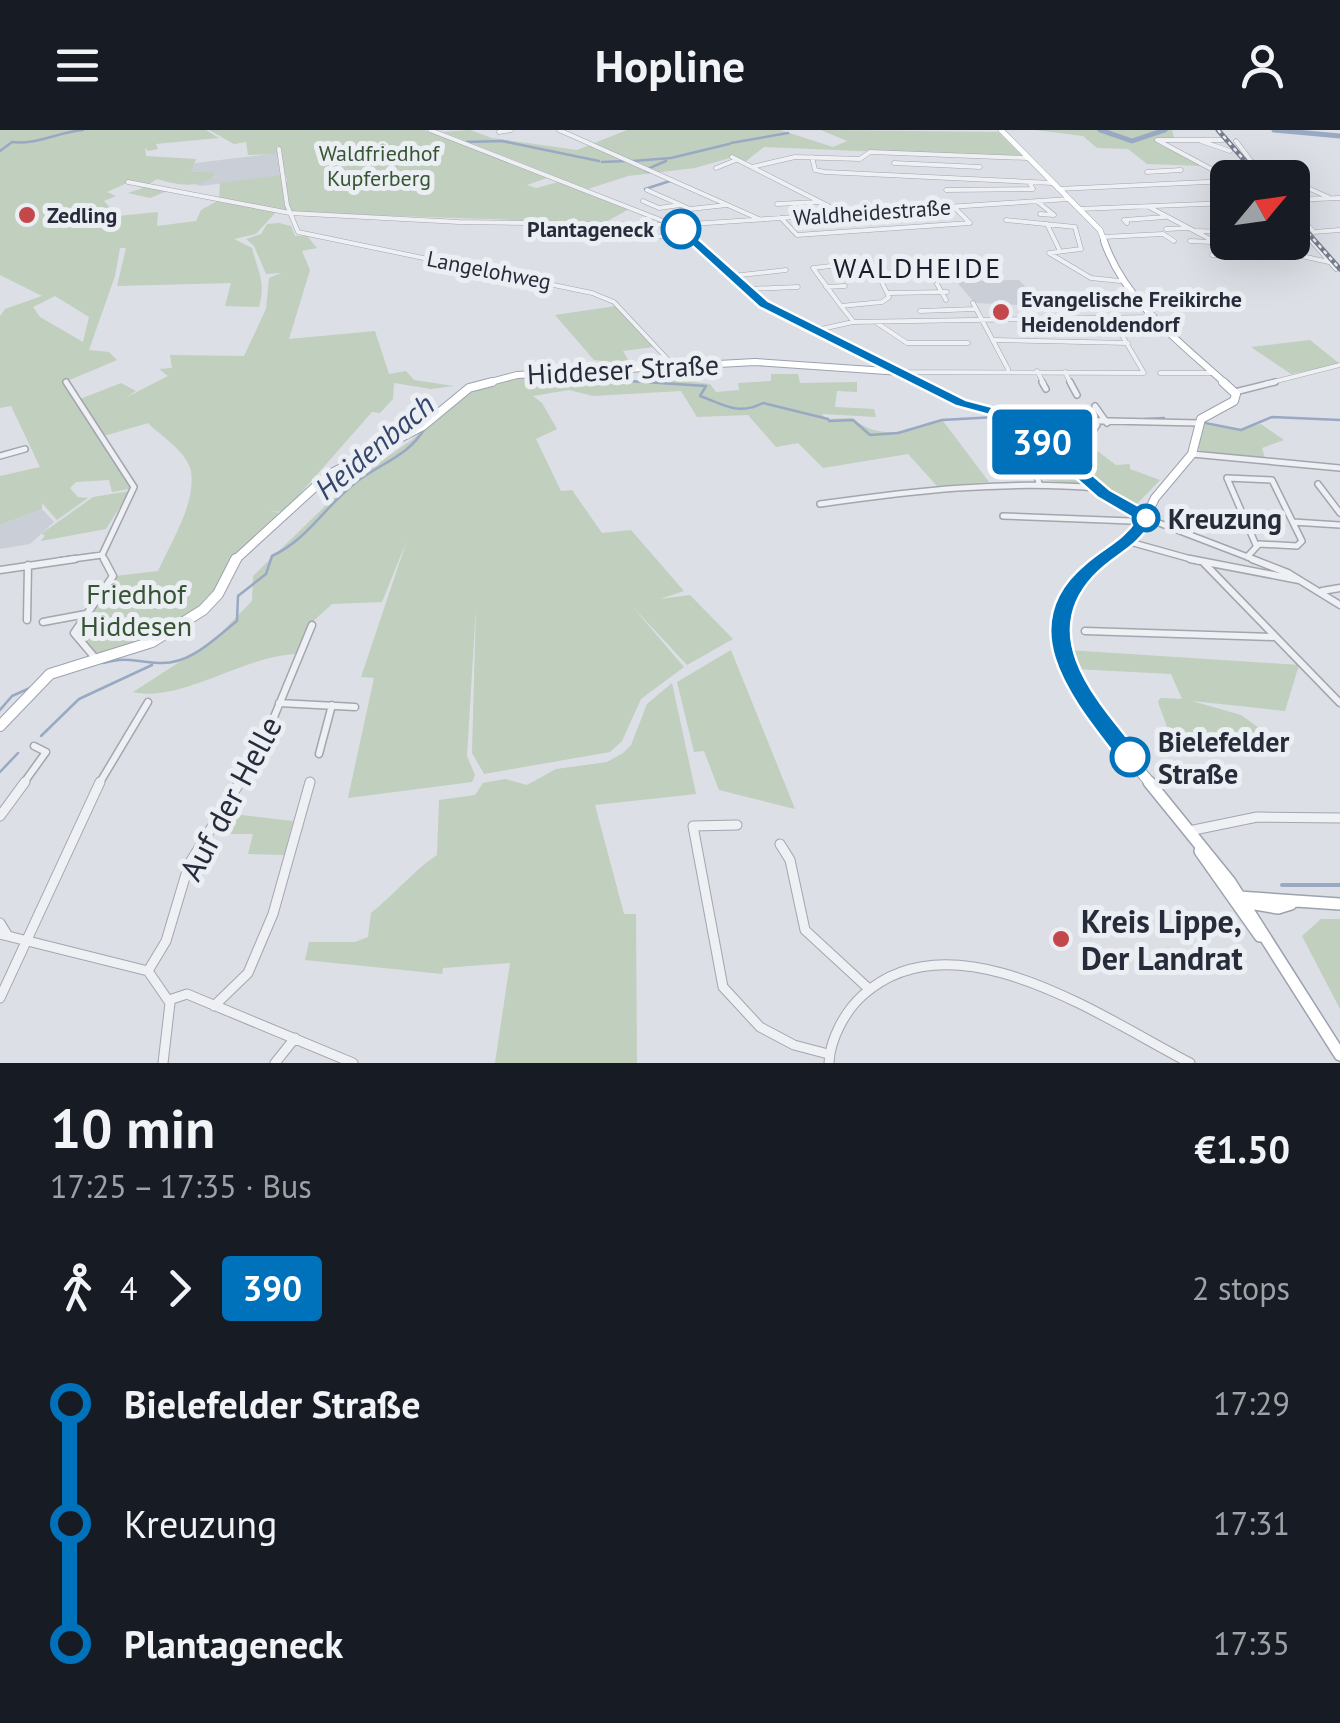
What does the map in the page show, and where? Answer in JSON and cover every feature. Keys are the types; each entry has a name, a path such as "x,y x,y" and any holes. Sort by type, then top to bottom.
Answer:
{"main road":[{"path":"1001,130 1104,237 1120,281 1234,392 1234,401 1198,423 1192,454 1156,496 1130,542 1090,568 1071,592 1060,642 1068,672 1084,701 1266,937 1340,1054"},
{"name":"Hiddeser Straße","path":"0,726 36,686 63,668 152,642 203,610 221,589 229,567 314,486 345,464 423,426 470,388 540,372 755,362 901,372 961,403 1014,417"},
{"path":"1014,417 1144,522"},
{"path":"1238,899 1340,904"},
{"path":"1238,899 1278,908 1295,903"},
{"path":"1238,899 1280,959"},
{"path":"1266,937 1270,918 1278,908"}],"street":[{"path":"430,130 674,225 744,289 901,372 1144,372 1112,318"},
{"path":"499,132 510,130"},
{"path":"560,130 759,219"},
{"path":"1210,169 1157,140 1224,140"},
{"path":"1200,140 1230,151"},
{"path":"1236,141 1250,160"},
{"path":"279,149 290,213"},
{"path":"752,167 812,157 860,159 868,152 1028,158"},
{"path":"894,152 895,175"},
{"path":"942,154 951,165"},
{"path":"812,157 815,170 821,172 1052,182"},
{"path":"716,168 735,158 843,214"},
{"path":"894,162 980,167"},
{"path":"1147,172 1181,170"},
{"path":"1168,171 1186,183"},
{"path":"1058,188 1210,181"},
{"name":"Waldheidestraße","path":"128,182 290,213 458,222 674,225 1069,199"},
{"path":"946,190 1033,190 1028,182"},
{"path":"1310,189 1331,199"},
{"path":"647,190 690,209 728,204"},
{"path":"1310,200 1340,198"},
{"path":"644,201 658,208 681,205"},
{"path":"1037,201 1054,215 1040,214"},
{"path":"777,204 820,202"},
{"path":"1080,209 1210,202"},
{"path":"867,204 878,211"},
{"path":"780,218 796,234 970,224 953,206"},
{"path":"1148,206 1210,240"},
{"name":"Langelohweg","path":"290,213 302,234 592,293 614,302 673,365"},
{"path":"1128,223 1124,220 1167,216"},
{"path":"1006,220 1074,227 1082,249 1049,253 1091,278 1120,281"},
{"path":"1047,224 1060,251"},
{"path":"1310,228 1314,232 1340,230"},
{"path":"1166,229 1210,231"},
{"path":"1104,237 1163,234 1174,241"},
{"path":"624,237 688,236"},
{"path":"1310,239 1336,269"},
{"path":"1190,241 1210,242"},
{"path":"1310,258 1329,262"},
{"path":"853,322 825,287 816,266 874,266 888,293"},
{"path":"731,276 786,270"},
{"path":"937,284 946,300"},
{"path":"825,287 845,286"},
{"path":"744,289 798,287"},
{"path":"906,292 910,300"},
{"path":"923,292 927,300"},
{"path":"888,293 944,292"},
{"path":"841,306 882,302 888,293"},
{"path":"920,312 975,306 1008,369"},
{"path":"816,330 853,322 1153,316"},
{"path":"876,322 891,339 904,344 968,343"},
{"path":"994,340 1128,344"},
{"path":"1234,392 1340,365"},
{"path":"1036,370 1046,389"},
{"path":"1064,370 1077,395"},
{"path":"1160,373 1212,373"},
{"path":"66,382 134,487 102,554"},
{"path":"1095,406 1104,422"},
{"path":"1014,417 1104,422 1153,418 1198,423"},
{"path":"1062,418 1069,449"},
{"path":"1054,450 1069,449 1091,438 1104,422"},
{"path":"1032,433 1066,432"},
{"path":"1039,483 1028,451 1031,444 1040,441"},
{"path":"0,456 24,449"},
{"path":"1192,454 1340,468"},
{"path":"1227,478 1272,480 1302,541 1298,546 1256,545 1227,478"},
{"path":"820,504 958,485 1039,483 1098,488"},
{"path":"1318,484 1340,513"},
{"path":"1002,516 1144,522 1247,556 1301,579 1340,605"},
{"path":"1293,522 1340,525"},
{"path":"1130,542 1204,563 1284,580 1301,579"},
{"path":"1247,556 1256,545"},
{"path":"96,658 74,633 113,576 102,554"},
{"path":"0,570 102,554"},
{"path":"1204,563 1340,702"},
{"path":"26,620 28,565"},
{"path":"1321,591 1340,588"},
{"path":"43,622 86,614"},
{"name":"Auf der Helle","path":"148,971 166,942 190,864 262,746 312,625"},
{"path":"1084,631 1274,637"},
{"path":"0,998 30,942 92,794 148,702"},
{"path":"279,704 355,707"},
{"path":"320,754 332,705"},
{"path":"0,816 46,752 34,746"},
{"path":"214,1006 248,972 273,914 310,782"},
{"path":"1190,834 1258,818 1340,818"},
{"path":"737,825 693,826 709,899 717,973 733,1004 753,1023 781,1039 829,1058 845,1014 869,990 918,968 947,964 996,968 1054,990 1190,1063"},
{"path":"780,844 790,860 806,930 869,990"},
{"path":"0,923 4,935 148,971 167,987 172,999 162,1039 163,1063"},
{"path":"172,999 187,994 353,1063"},
{"path":"275,1063 295,1038"}],"shaded area":[{"path":"278,153 281,176 201,186 194,184 215,177 214,171 190,172 195,163"},
{"path":"1019,280 1043,306 975,303 956,281"},
{"path":"42,509 54,522 30,544 0,549 0,525"}],"green space":[{"name":"Waldfriedhof Kupferberg","path":"0,130 206,130 219,138 156,144 158,149 148,151 145,148 146,156 196,159 191,172 214,171 215,176 208,180 187,185 157,179 146,186 167,191 150,198 128,193 143,188 127,183 107,192 116,196 104,201 118,216 158,212 157,226 196,221 201,210 219,200 220,183 282,175 282,182 287,181 277,144 277,154 248,155 246,142 234,144 209,130 424,130 547,178 527,185 536,188 558,182 629,209 604,223 276,212 256,234 234,239 252,248 261,283 259,307 225,306 231,283 117,286 126,248 120,248 115,276 89,350 109,352 117,360 65,382 131,482 130,489 112,492 109,480 76,482 70,488 78,497 88,498 57,520 42,503 42,509 0,525 0,476 40,467 11,406 0,408 0,316 5,309 42,296 0,275","holes":["55,296 89,317 83,342 40,317 33,307"]},
{"path":"470,130 492,138 577,150 627,130 780,130 833,147 847,141 821,130 998,132 1024,158 764,147 745,162 733,157 695,168 628,176 588,189 443,132"},
{"path":"1035,130 1172,130 1174,138 1158,144 1204,166 1147,164 1128,149 1097,148 1083,136"},
{"name":"Friedhof Hiddesen","path":"267,224 291,226 295,236 307,236 317,248 302,251 310,270 289,339 375,331 389,374 406,371 414,380 454,386 431,389 394,383 393,399 380,413 372,412 284,512 269,511 281,513 227,567 208,603 162,636 98,656 78,639 77,631 115,576 158,571 186,509 192,484 189,464 148,423 104,436 80,399 121,383 136,391 125,398 168,376 159,369 172,368 170,355 244,356 266,309 269,278 281,273 266,274 254,246 246,239 261,234"},
{"path":"616,306 654,347 623,351 631,365 594,360 555,315"},
{"path":"1310,340 1340,364 1291,374 1251,347"},
{"path":"561,372 598,379 710,384 716,392 739,390 738,383 771,381 771,374 798,374 800,383 857,382 857,392 837,391 835,407 874,409 876,417 822,414 825,419 852,418 885,432 943,421 989,482 937,486 908,454 823,468 798,443 776,447 748,415 697,417 681,391 593,396 569,390 533,396 542,403 557,429 536,439 561,491 572,490 602,533 631,530 684,591 660,599 690,595 733,639 687,665 632,606 684,667 641,699 622,741 610,752 484,774 472,753 476,606 467,756 475,775 472,782 348,798 374,678 361,677 407,540 382,602 332,604 310,624 296,654 255,662 171,691 133,692 215,639 252,601 253,576 347,485 413,439 470,390 510,378"},
{"path":"1201,424 1238,430 1261,424 1284,440 1262,448 1266,462 1204,454 1197,447"},
{"path":"1037,444 1063,460 1090,486 1044,480"},
{"path":"1096,450 1116,465 1130,464 1130,469 1160,480 1135,506 1125,503 1063,452"},
{"path":"130,491 106,529 41,541 45,535 41,534 93,497"},
{"path":"731,650 795,809 719,790 704,751 694,752 677,682"},
{"path":"1068,650 1299,665 1285,711 1192,701 1241,715 1259,728 1259,745 1172,741 1158,702 1160,698 1182,699 1171,674 1075,669"},
{"path":"672,683 696,794 595,805 624,914 636,914 637,1063 495,1063 510,963 443,968 442,974 305,960 309,942 355,942 368,937 371,913 437,855 439,800 475,795 483,783 505,779 527,785 556,769 607,762 631,745 647,704"},
{"path":"224,813 293,821 284,855 248,854 253,834 212,834"},
{"path":"1321,919 1340,919 1340,1009 1302,936"}],"waterway":[{"path":"0,151 12,142 83,130"},
{"path":"1100,130 1132,141 1165,130"},
{"path":"1274,130 1340,136"},
{"path":"731,143 788,133"},
{"path":"466,142 502,141 599,161"},
{"path":"633,161 671,158 729,144"},
{"path":"602,162 626,161"},
{"path":"649,172 645,170 666,161"},
{"path":"645,189 670,181"},
{"name":"Heidenbach","path":"551,376 706,386 700,396 731,407 746,409 763,403 828,419"},
{"name":"Heidenbach","path":"829,421 853,420 870,435 898,433 942,420 996,417"},
{"name":"Heidenbach","path":"1205,423 1241,430 1272,417 1340,420"},
{"name":"Heidenbach","path":"1144,419 1164,418"},
{"name":"Heidenbach","path":"103,663 170,663 210,643 237,621 238,596 266,574 272,556 297,540 359,480 404,452 425,428"},
{"path":"41,736 79,699 152,665"},
{"name":"Heidenbach","path":"0,710 12,696 30,688"},
{"path":"0,772 18,753"},
{"path":"1282,885 1340,885"}],"railway":[{"path":"1218,130 1244,160"},
{"path":"1310,235 1340,269"}],"bus line":[{"name":"390","path":"681,229 764,304 961,403 1017,418 1104,493 1146,518 1130,542 1090,568 1071,592 1060,630 1063,656 1075,687 1130,757"}],"place":[{"name":"Zedling","path":"27,215"},
{"name":"Plantageneck","path":"681,229"},
{"name":"Evangelische Freikirche Heidenoldendorf","path":"1001,312"},
{"name":"Kreuzung","path":"1146,518"},
{"name":"Bielefelder Straße","path":"1130,757"},
{"name":"Kreis Lippe, Der Landrat","path":"1061,939"}],"district":[{"name":"WALDHEIDE","path":"918,267"}]}
